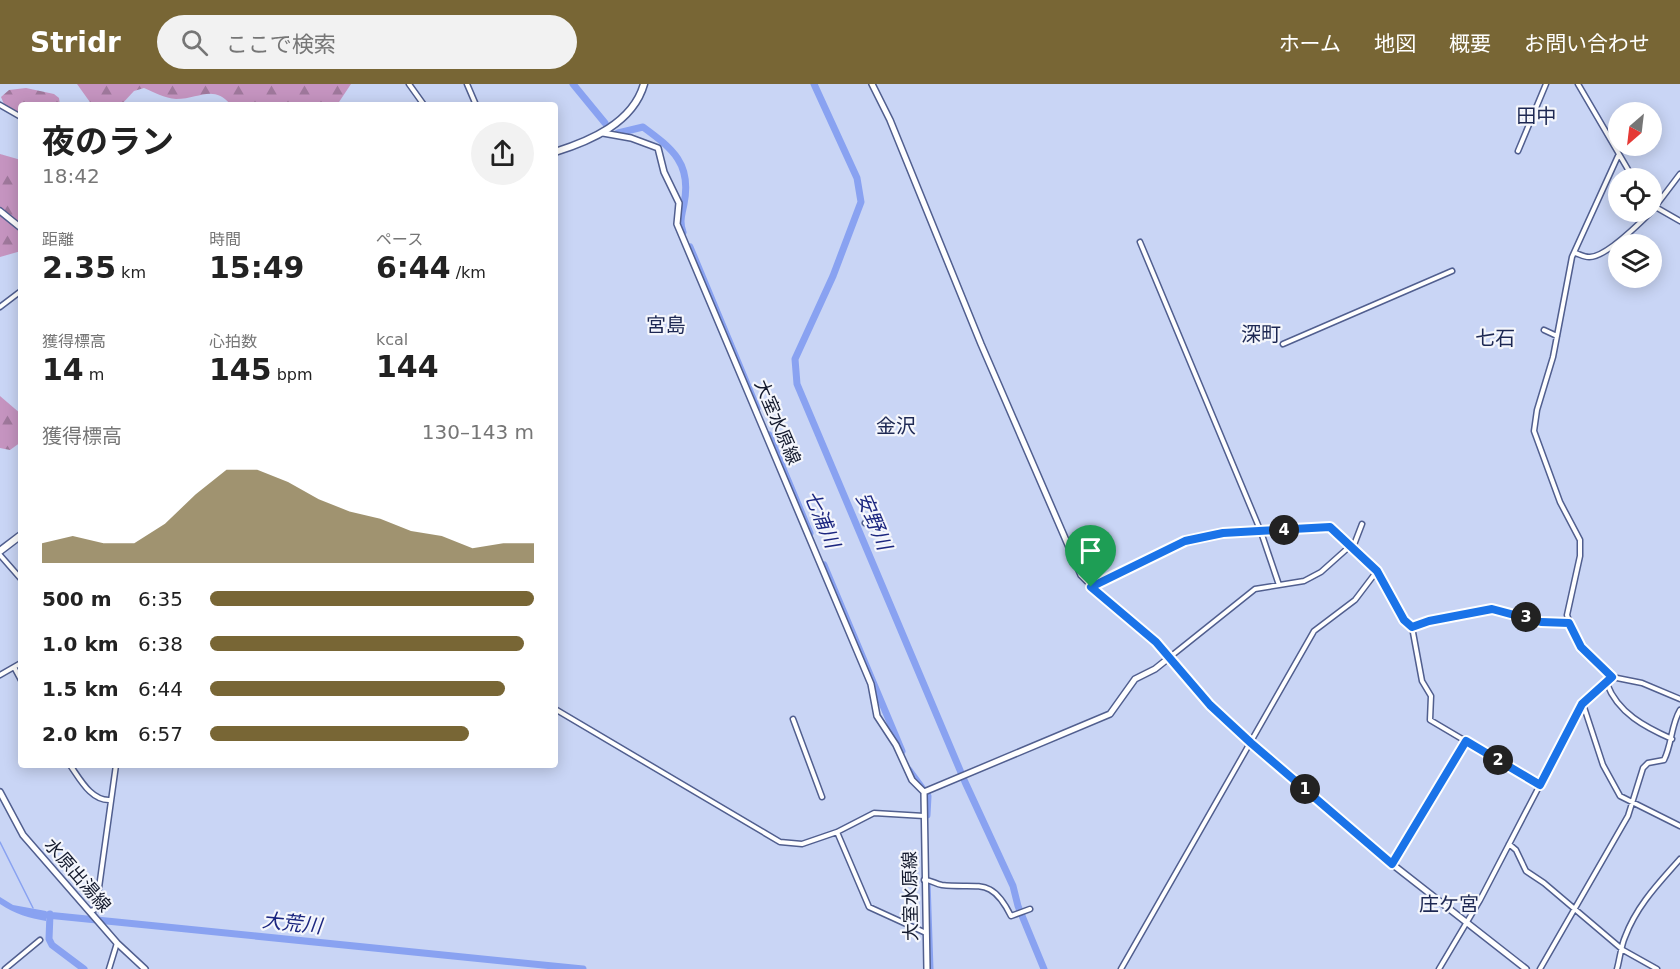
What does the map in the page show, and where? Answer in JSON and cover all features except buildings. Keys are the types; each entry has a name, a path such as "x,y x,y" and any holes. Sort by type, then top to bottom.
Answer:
{"main road":[{"path":"558,152 584,143 603,133 637,101 644,84"},
{"path":"0,553 18,538"}],"street":[{"path":"409,84 422,102"},
{"path":"467,84 475,102"},
{"path":"872,84 890,120 1072,558 1091,587 1156,642 1210,705 1251,743 1392,864 1526,969"},
{"path":"1518,152 1546,84"},
{"path":"1578,84 1608,138"},
{"path":"0,105 18,115"},
{"name":"大室水原線","path":"603,133 631,138 658,148 664,171 679,203 677,224 871,684 874,710 896,745 912,780 924,792 927,969"},
{"path":"1618,156 1626,168"},
{"path":"1618,156 1575,252 1568,276 1549,375 1533,425 1543,460 1580,540 1580,556 1567,615 1581,647 1612,677 1642,683 1680,699"},
{"path":"1662,196 1680,174"},
{"path":"0,211 18,226"},
{"path":"1662,213 1680,220"},
{"path":"1575,252 1589,258 1595,256 1613,245 1638,222"},
{"path":"1140,242 1261,532 1279,585"},
{"path":"1283,344 1452,271"},
{"path":"0,307 18,293"},
{"path":"1544,330 1557,336"},
{"path":"924,792 1110,714 1135,679 1155,669 1255,589 1304,581 1321,572 1351,549 1362,524"},
{"path":"1091,587 1185,541 1223,533 1330,527 1377,571 1404,620 1412,627 1422,681 1431,696 1429,718 1540,785"},
{"path":"0,553 18,575"},
{"path":"1121,969 1314,631 1355,600 1377,571"},
{"path":"1412,627 1429,621 1492,609 1541,622 1569,623"},
{"path":"0,675 18,665"},
{"path":"14,667 18,674"},
{"path":"1439,969 1467,922 1582,704 1607,684 1612,677"},
{"path":"1607,684 1617,705 1654,730 1672,738"},
{"path":"1582,704 1604,765 1620,796 1680,826"},
{"path":"1540,969 1628,816 1643,768 1648,763 1664,760 1672,738 1675,717 1680,710"},
{"path":"558,711 780,842 802,844 837,832 874,813 924,816"},
{"path":"793,719 822,796"},
{"path":"1392,864 1466,741"},
{"path":"72,768 100,800 110,800"},
{"path":"91,912 96,902 115,768"},
{"name":"水原出湯線","path":"0,792 23,834 117,943 145,969"},
{"path":"837,832 871,909 926,933"},
{"path":"1509,844 1516,850 1526,871 1544,883 1623,950 1654,968"},
{"path":"1617,969 1623,950 1623,939 1651,890 1680,859"},
{"path":"924,880 932,880 939,885 983,886 1002,897 1011,915 1029,909"},
{"path":"5,969 40,940"},
{"path":"109,969 117,943"}],"green space":[{"path":"77,84 351,84 339,102 228,102 218,95 212,94 176,99 144,88 134,91 124,102 90,102"},
{"path":"26,88 54,94 59,98 60,102 18,102 18,119 6,109 1,97 9,90"},
{"path":"0,154 18,159 18,252 0,257"},
{"path":"0,396 18,411 18,444 10,450 0,448"}],"water":[{"path":"0,897 13,905 46,911 46,921 11,910 0,904"}],"waterway":[{"name":"七浦川","path":"573,84 605,123"},
{"name":"安野川","path":"814,84 857,178 861,202 833,276 795,359 797,384 965,782 1013,886 1018,906 1044,969"},
{"name":"七浦川","path":"618,133 643,127 671,150 678,159 685,178 686,190 681,221 683,232"},
{"name":"七浦川","path":"690,247 757,408"},
{"name":"七浦川","path":"769,435 810,533"},
{"name":"七浦川","path":"824,565 902,751"},
{"name":"七浦川","path":"909,770 928,796 927,815"},
{"path":"0,842 33,908"},
{"name":"七浦川","path":"927,881 930,969"},
{"name":"大荒川","path":"37,914 583,969"},
{"path":"50,914 49,939 52,945 84,969"}],"district":[{"name":"田中","path":"1536,116"},
{"name":"宮島","path":"666,325"},
{"name":"深町","path":"1261,334"},
{"name":"七石","path":"1495,338"},
{"name":"金沢","path":"896,426"},
{"name":"庄ケ宮","path":"1449,904"}],"route":[{"path":"1330,527 1351,550 1377,571 1404,620 1412,627 1482,609 1503,610 1541,622 1569,623 1581,647 1612,677 1607,684 1590,694 1582,704 1540,785 1466,741 1392,864 1251,743 1210,705 1156,642 1091,587 1185,541 1223,533 1330,527"}]}
